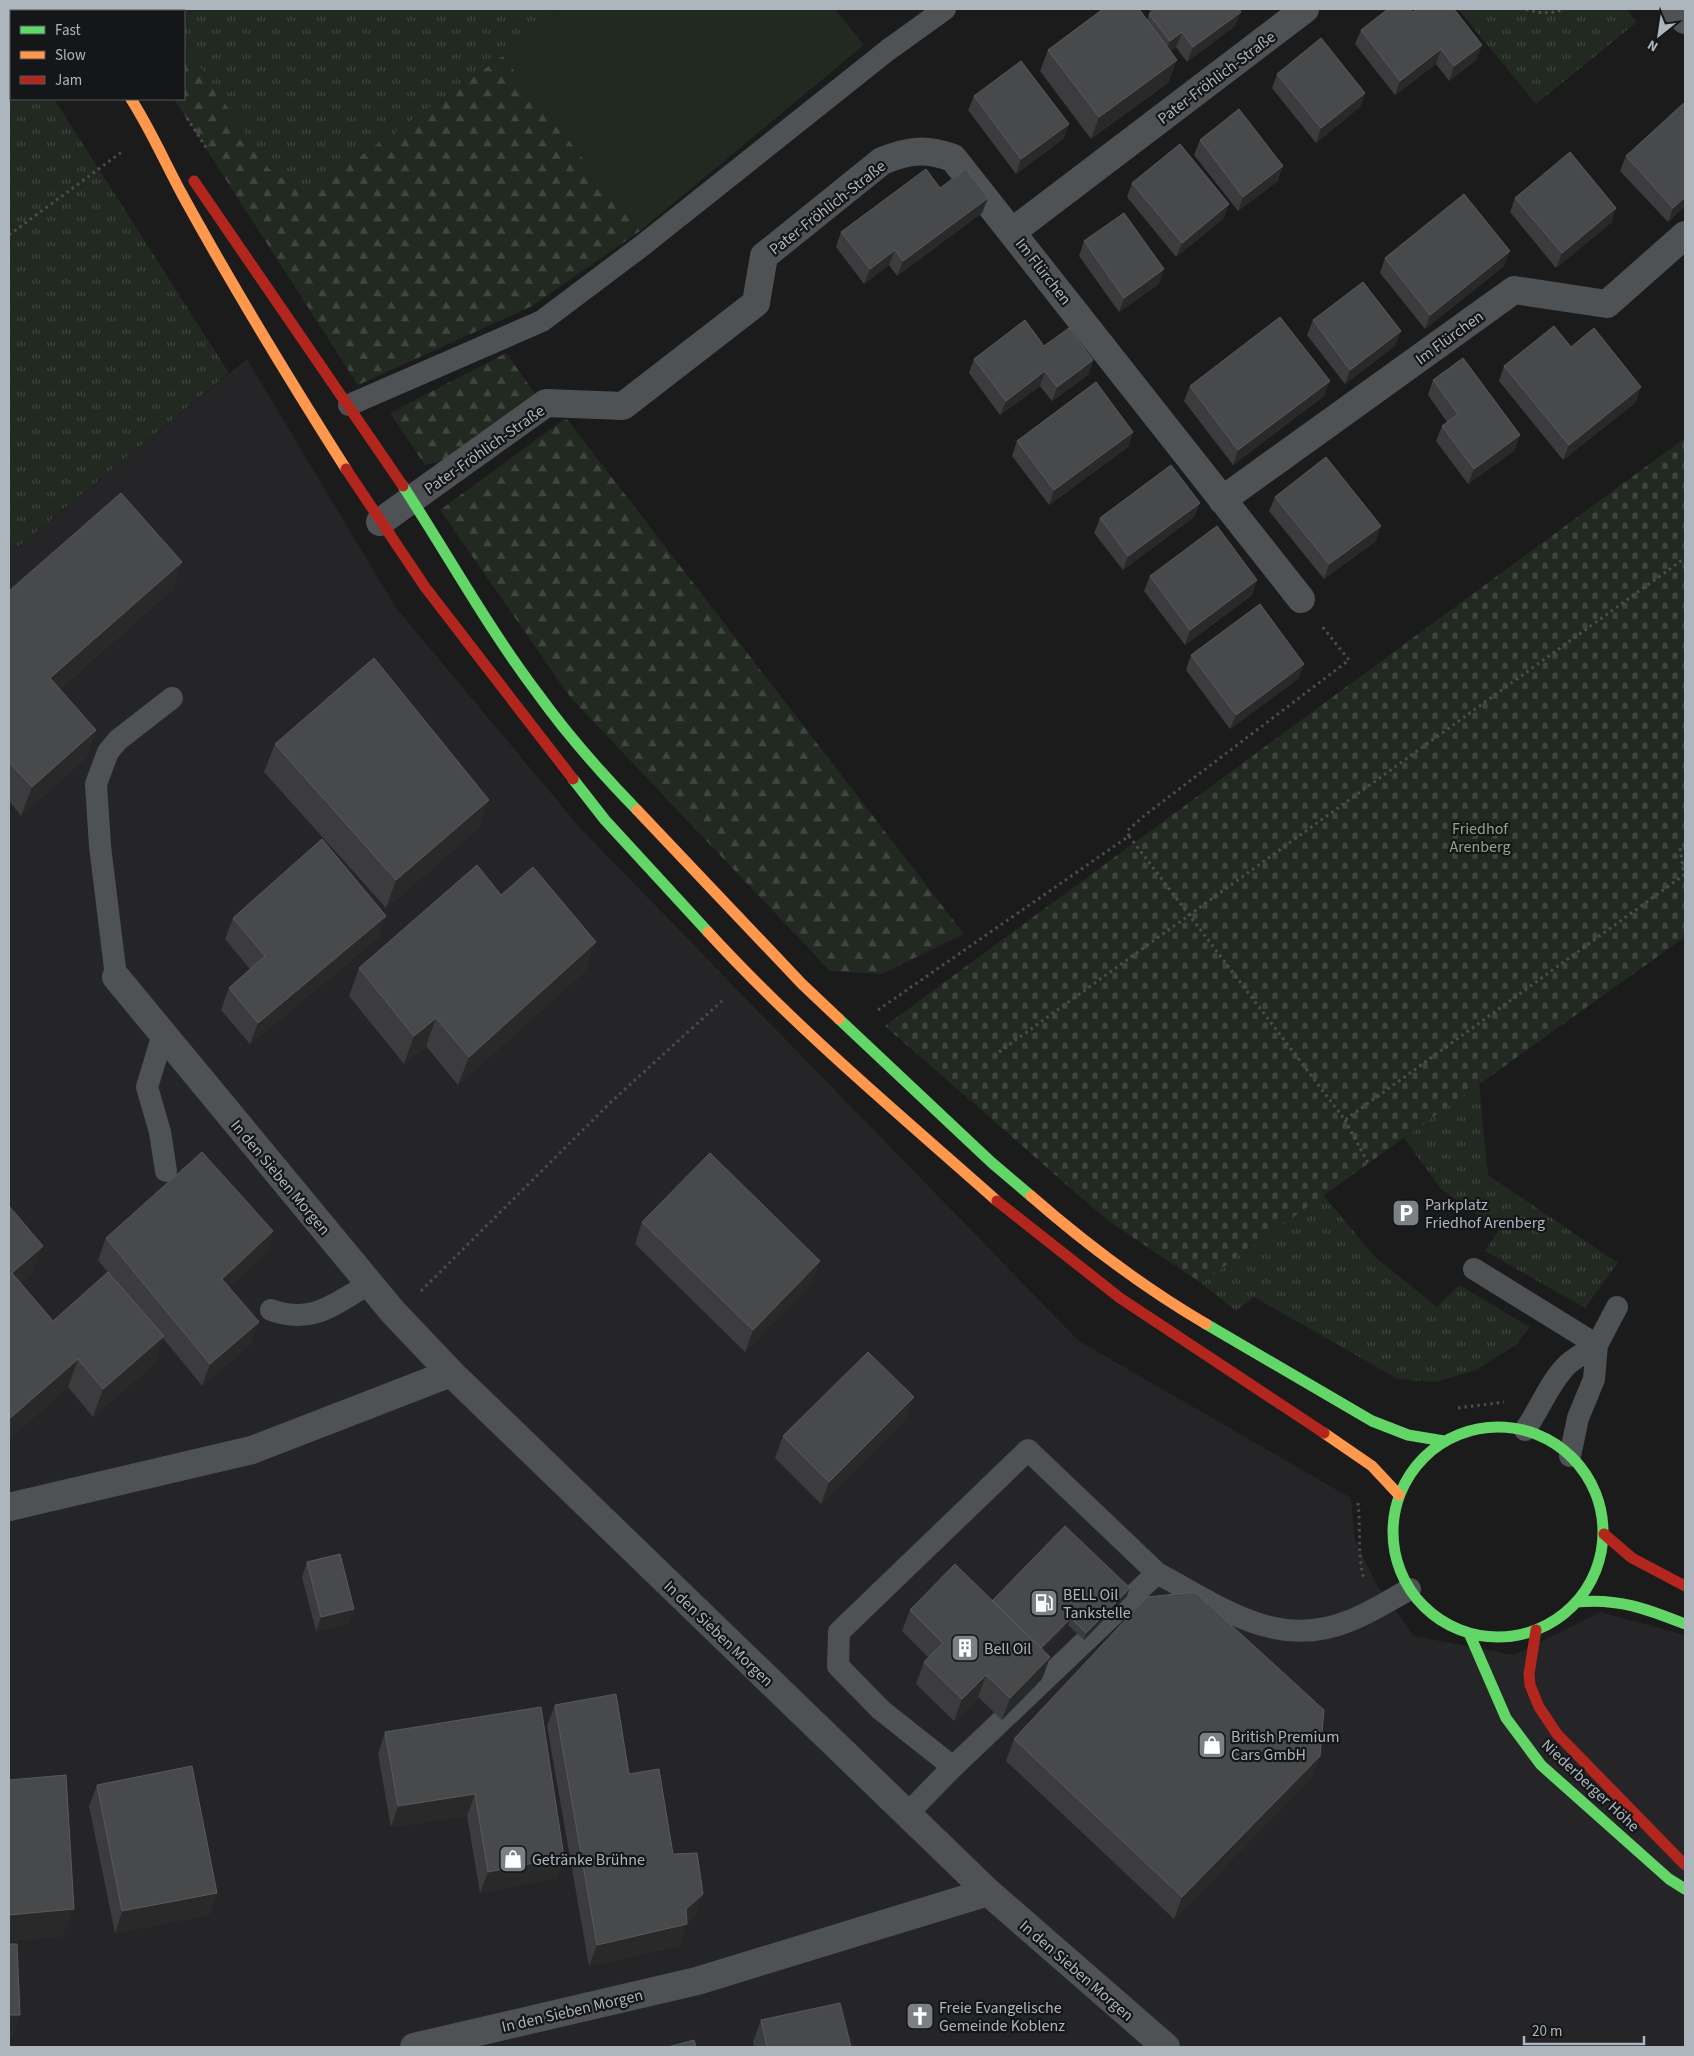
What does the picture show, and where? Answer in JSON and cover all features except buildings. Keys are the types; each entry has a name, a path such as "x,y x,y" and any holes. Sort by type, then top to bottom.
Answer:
{"main road":[{"path":"132,100 151,130 202,191 283,314 349,405 446,552 480,610 538,695 562,727 684,862 849,1030 998,1168 1070,1230 1175,1306 1372,1422 1408,1435 1444,1442"},
{"path":"151,130 182,194 287,377 380,522 425,587 605,820 750,978 864,1083 1018,1219 1070,1261 1179,1338 1356,1454 1372,1466 1399,1495"},
{"path":"1504,1427 1525,1430 1542,1436 1570,1456 1584,1472 1595,1491 1602,1512 1604,1534 1597,1570 1589,1587 1577,1602 1552,1623 1514,1636 1492,1637 1469,1634 1445,1624 1426,1608 1410,1589 1398,1567 1393,1544 1393,1518 1399,1495 1410,1474 1424,1456 1444,1442 1462,1432 1483,1428 1504,1427"},
{"path":"1604,1534 1617,1548 1643,1567 1685,1586"},
{"path":"1577,1602 1598,1598 1632,1602 1685,1624"},
{"name":"Niederberger Höhe","path":"1536,1630 1528,1664 1528,1682 1536,1704 1557,1734 1685,1866"},
{"name":"Niederberger Höhe","path":"1469,1634 1506,1718 1542,1765 1669,1879 1685,1889"}],"street":[{"name":"Pater-Fröhlich-Straße","path":"380,522 546,404 623,406 756,303 764,256 882,161 903,152 934,151 953,158 1013,231 1305,9"},
{"path":"1674,9 1685,20"},
{"name":"Im Flürchen","path":"1013,231 1301,599"},
{"name":"Im Flürchen","path":"1222,500 1514,290 1607,304 1685,235"},
{"name":"In den Sieben Morgen","path":"116,977 369,1284 451,1373 988,1892 1166,2047"},
{"path":"9,1508 252,1450 451,1373"},
{"name":"In den Sieben Morgen","path":"414,2047 698,1981 988,1892"}],"lane":[{"path":"349,405 542,321 643,245 888,50 945,9"},
{"path":"116,977 100,846 96,784 108,752 118,740 172,698"},
{"path":"163,1034 147,1087 160,1132 166,1171"},
{"path":"1474,1269 1597,1345"},
{"path":"271,1310 288,1316 321,1312 369,1284"},
{"path":"1570,1456 1576,1426 1594,1379 1597,1345 1618,1307"},
{"path":"1525,1430 1537,1414 1550,1389 1569,1363 1597,1345"},
{"path":"953,1767 881,1710 838,1666 839,1632 1028,1450 1158,1573 1253,1623 1277,1630 1304,1632 1327,1628 1348,1622 1410,1589"},
{"path":"907,1814 953,1767 1158,1573"}],"path":[{"path":"1526,9 1533,12 1554,13 1564,9"},
{"path":"185,115 212,156"},
{"path":"9,235 151,130"},
{"path":"999,1052 1685,558"},
{"path":"1301,599 1349,660 1145,815 1127,831 1345,1120 1368,1163"},
{"path":"849,1030 1129,836"},
{"path":"1345,1120 1684,875 1680,848 1685,844"},
{"path":"393,1312 416,1296 612,1101 705,1015 750,978"},
{"path":"1450,1409 1507,1402 1528,1392 1550,1389"},
{"path":"1358,1500 1361,1526 1360,1552 1364,1577 1379,1606"}],"shaded area":[{"path":"247,359 396,608 582,830 1079,1341 1351,1498 1355,1540 1376,1583 1414,1636 1514,1655 1600,1612 1685,1635 1685,2047 9,2047 9,554"}],"green space":[{"path":"560,9 503,56 306,194 269,170 185,44 185,10 161,10"},
{"path":"560,9 835,9 864,45 640,231 503,56"},
{"path":"1458,9 1626,9 1637,22 1536,104"},
{"path":"185,44 269,169 306,194 503,56 640,231 532,306 358,385 175,100 185,100"},
{"path":"9,65 10,100 55,100 229,373 9,554"},
{"path":"506,353 536,395 442,461 425,465 390,413"},
{"path":"566,418 964,934 882,974 830,971 571,698 440,510"},
{"name":"Friedhof Arenberg","path":"1685,438 1685,937 1201,1283 1107,1220 885,1026"},
{"path":"1479,1083 1488,1175 1618,1263 1585,1308 1485,1251 1499,1230 1441,1189 1404,1138"},
{"path":"1323,1195 1375,1257 1437,1307 1459,1285 1530,1327 1516,1345 1476,1370 1435,1382 1398,1379 1254,1297 1236,1311 1201,1283"}],"traffic: fast":[{"path":"403,486 520,669 573,739 637,810"},
{"path":"573,779 605,820 708,932"},
{"path":"839,1019 991,1162 1031,1196"},
{"path":"1206,1324 1372,1421 1408,1435 1444,1441"},
{"path":"1488,1427 1508,1427 1529,1431 1548,1439 1565,1451 1579,1465 1591,1482 1599,1501 1603,1532 1599,1563 1591,1582 1579,1599 1565,1613 1548,1625 1529,1633 1508,1637 1488,1637 1467,1633 1448,1625 1431,1613 1417,1599 1405,1582 1397,1563 1393,1542 1393,1522 1397,1501 1405,1482 1417,1465 1431,1451 1448,1439 1467,1431 1488,1427"},
{"path":"1577,1602 1620,1603 1645,1609 1685,1624"},
{"path":"1469,1633 1506,1718 1541,1765 1669,1879 1685,1889"}],"traffic: slow":[{"path":"132,100 222,265 346,469"},
{"path":"637,810 802,984 839,1019"},
{"path":"708,932 813,1037 997,1201"},
{"path":"1031,1196 1116,1264 1206,1324"},
{"path":"1324,1433 1372,1466 1399,1495"}],"traffic: jam":[{"path":"194,181 403,486"},
{"path":"346,469 425,587 573,779"},
{"path":"997,1201 1120,1298 1324,1433"},
{"path":"1604,1534 1632,1558 1685,1586"},
{"path":"1536,1630 1529,1674 1530,1685 1539,1707 1557,1734 1685,1865"}],"place":[{"name":"Parkplatz Friedhof Arenberg","path":"1406,1213"},
{"name":"BELL Oil Tankstelle","path":"1044,1603"},
{"name":"Bell Oil","path":"965,1648"},
{"name":"British Premium Cars GmbH","path":"1212,1745"},
{"name":"Getränke Brühne","path":"513,1859"},
{"name":"Freie Evangelische Gemeinde Koblenz","path":"920,2016"}]}
